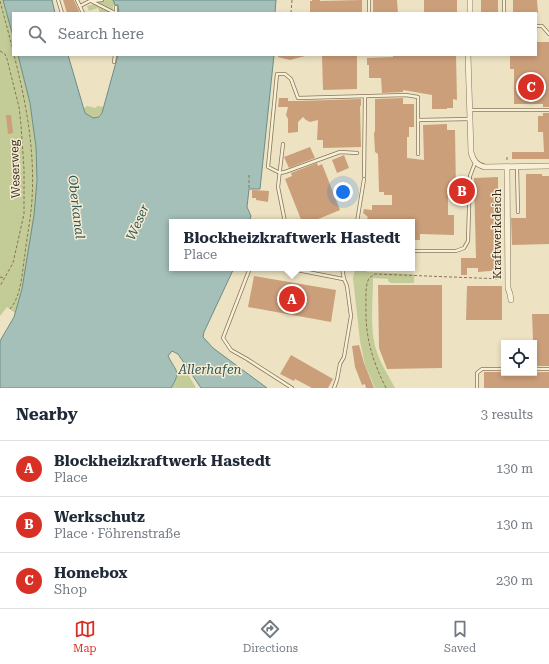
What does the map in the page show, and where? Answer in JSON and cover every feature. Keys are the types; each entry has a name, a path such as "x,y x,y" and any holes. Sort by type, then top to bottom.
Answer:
{"street":[{"path":"470,0 470,12"},
{"path":"468,56 472,158 480,166 485,167 549,166"},
{"name":"Kraftwerkdeich","path":"507,167 508,288 511,300"}],"lane":[{"path":"58,0 62,12"},
{"path":"77,0 83,12"},
{"path":"80,6 92,1 102,0"},
{"path":"369,0 369,12"},
{"path":"504,0 504,12"},
{"path":"92,1 113,12"},
{"path":"115,12 116,7"},
{"path":"537,26 542,26 549,34"},
{"path":"114,62 115,56"},
{"path":"365,154 340,152 290,171 280,173 268,167 277,74 285,74 291,79 298,98 406,95 418,97 418,154"},
{"path":"357,219 364,177 365,96"},
{"path":"470,110 549,110"},
{"path":"418,120 470,119"},
{"path":"283,144 278,186 285,219"},
{"path":"415,251 456,251 464,248 468,241 470,176 475,162"},
{"path":"517,167 518,212"},
{"path":"249,271 222,338 231,350 247,358 292,388"},
{"path":"303,271 344,279"},
{"path":"334,388 340,364 344,357 351,316 347,286 343,271"},
{"path":"477,388 478,373 482,369 501,369"},
{"path":"537,369 549,369"}],"path":[{"path":"291,12 292,0"},
{"path":"0,1 12,46"},
{"name":"Weserweg","path":"0,52 5,54 7,59 19,107 24,169 24,214 13,263 0,286"},
{"path":"10,309 15,304 23,268 30,222 32,175 32,151 28,119 14,56"},
{"path":"249,173 249,188"},
{"path":"386,388 370,351 367,332 366,284 372,275 508,279"},
{"path":"0,277 5,278"}],"green space":[{"path":"0,0 3,0 12,32 12,56 18,56 29,101 35,136 37,168 33,231 21,294 15,313 7,307 0,316"},
{"path":"97,0 113,0 115,5 113,6 113,12 100,12 98,8 89,11 87,6 98,3"},
{"path":"87,106 96,108 97,106 104,107 99,116 93,118 85,114 83,109"},
{"path":"354,271 414,274 414,283 391,283 388,279 373,278 373,338 381,362 395,388 375,388 365,365 360,341 353,278"},
{"path":"177,372 188,374 196,388 171,388 177,377"}],"water":[{"path":"3,0 52,0 55,12 12,12 12,32"},
{"path":"113,0 276,0 275,12 119,12 118,5 115,5"},
{"path":"18,56 68,56 85,113 93,118 99,117 102,113 118,56 274,56 260,189 249,189 247,207 251,216 250,219 169,219 169,271 233,271 203,337 213,348 267,388 201,388 178,354 172,351 168,356 176,369 177,375 171,388 0,388 0,341 14,317 22,289 34,215 37,180 36,147 30,103"}],"building":[{"path":"63,0 74,0 80,12 67,12"},
{"path":"362,0 362,12 310,12 310,1"},
{"path":"373,0 397,0 398,12 373,12"},
{"path":"424,0 457,0 457,12 424,12"},
{"path":"481,0 498,0 498,12 481,12"},
{"path":"513,0 537,0 538,13 513,12"},
{"path":"537,42 549,42 549,107 543,107 543,104 514,104 514,69 510,69 510,56 537,56"},
{"path":"278,56 305,56 290,60"},
{"path":"322,56 357,56 357,89 323,90"},
{"path":"456,56 457,100 453,99 453,108 432,109 432,95 403,90 403,92 382,93 381,78 369,78 369,65 367,65 367,58"},
{"path":"279,98 288,98 288,101 361,99 361,147 323,148 323,140 317,140 318,120 310,122 303,117 298,122 298,132 288,133 288,119 286,115 288,107 278,107"},
{"path":"403,98 403,104 414,104 414,127 409,127 409,137 407,137 407,158 424,160 423,125 447,124 447,130 455,130 456,191 448,192 448,215 454,215 454,235 420,234 420,240 415,240 415,219 367,219 368,217 363,213 364,209 372,210 372,205 392,205 392,195 384,195 384,192 379,192 378,154 375,152 374,133 375,99"},
{"path":"543,113 549,113 549,159 512,159 512,152 544,152 543,132 538,132 538,116 543,116"},
{"path":"6,115 11,115 13,133 8,134"},
{"path":"310,147 315,158 289,168 284,157"},
{"path":"344,155 349,168 337,173 332,160"},
{"path":"317,163 318,166 322,164 340,210 318,219 301,219 285,179 292,176 291,173"},
{"path":"526,174 542,174 542,176 549,176 549,244 512,245 511,218 526,218"},
{"path":"498,177 499,263 502,263 502,270 478,272 478,268 467,268 467,275 461,275 461,258 476,258 474,178"},
{"path":"252,190 269,191 268,202 252,198"},
{"path":"254,276 336,290 331,322 248,307"},
{"path":"378,285 442,285 442,368 387,369 379,348"},
{"path":"467,286 502,286 502,320 466,320"},
{"path":"532,314 549,314 549,366 537,366 537,340 533,340"},
{"path":"359,345 364,363 374,388 366,388 365,384 362,385 355,367 352,346"},
{"path":"291,355 333,379 328,388 312,388 295,379 294,381 280,374"},
{"path":"484,372 501,372 501,376 537,376 537,372 549,372 549,388 484,388"}],"place":[{"name":"Homebox","path":"531,87"},
{"name":"Werkschutz","path":"462,191"},
{"name":"Blockheizkraftwerk Hastedt","path":"292,299"}],"water label":[{"name":"Oberkanal","path":"77,207"},
{"name":"Weser","path":"137,222"},
{"name":"Allerhafen","path":"210,369"}]}
